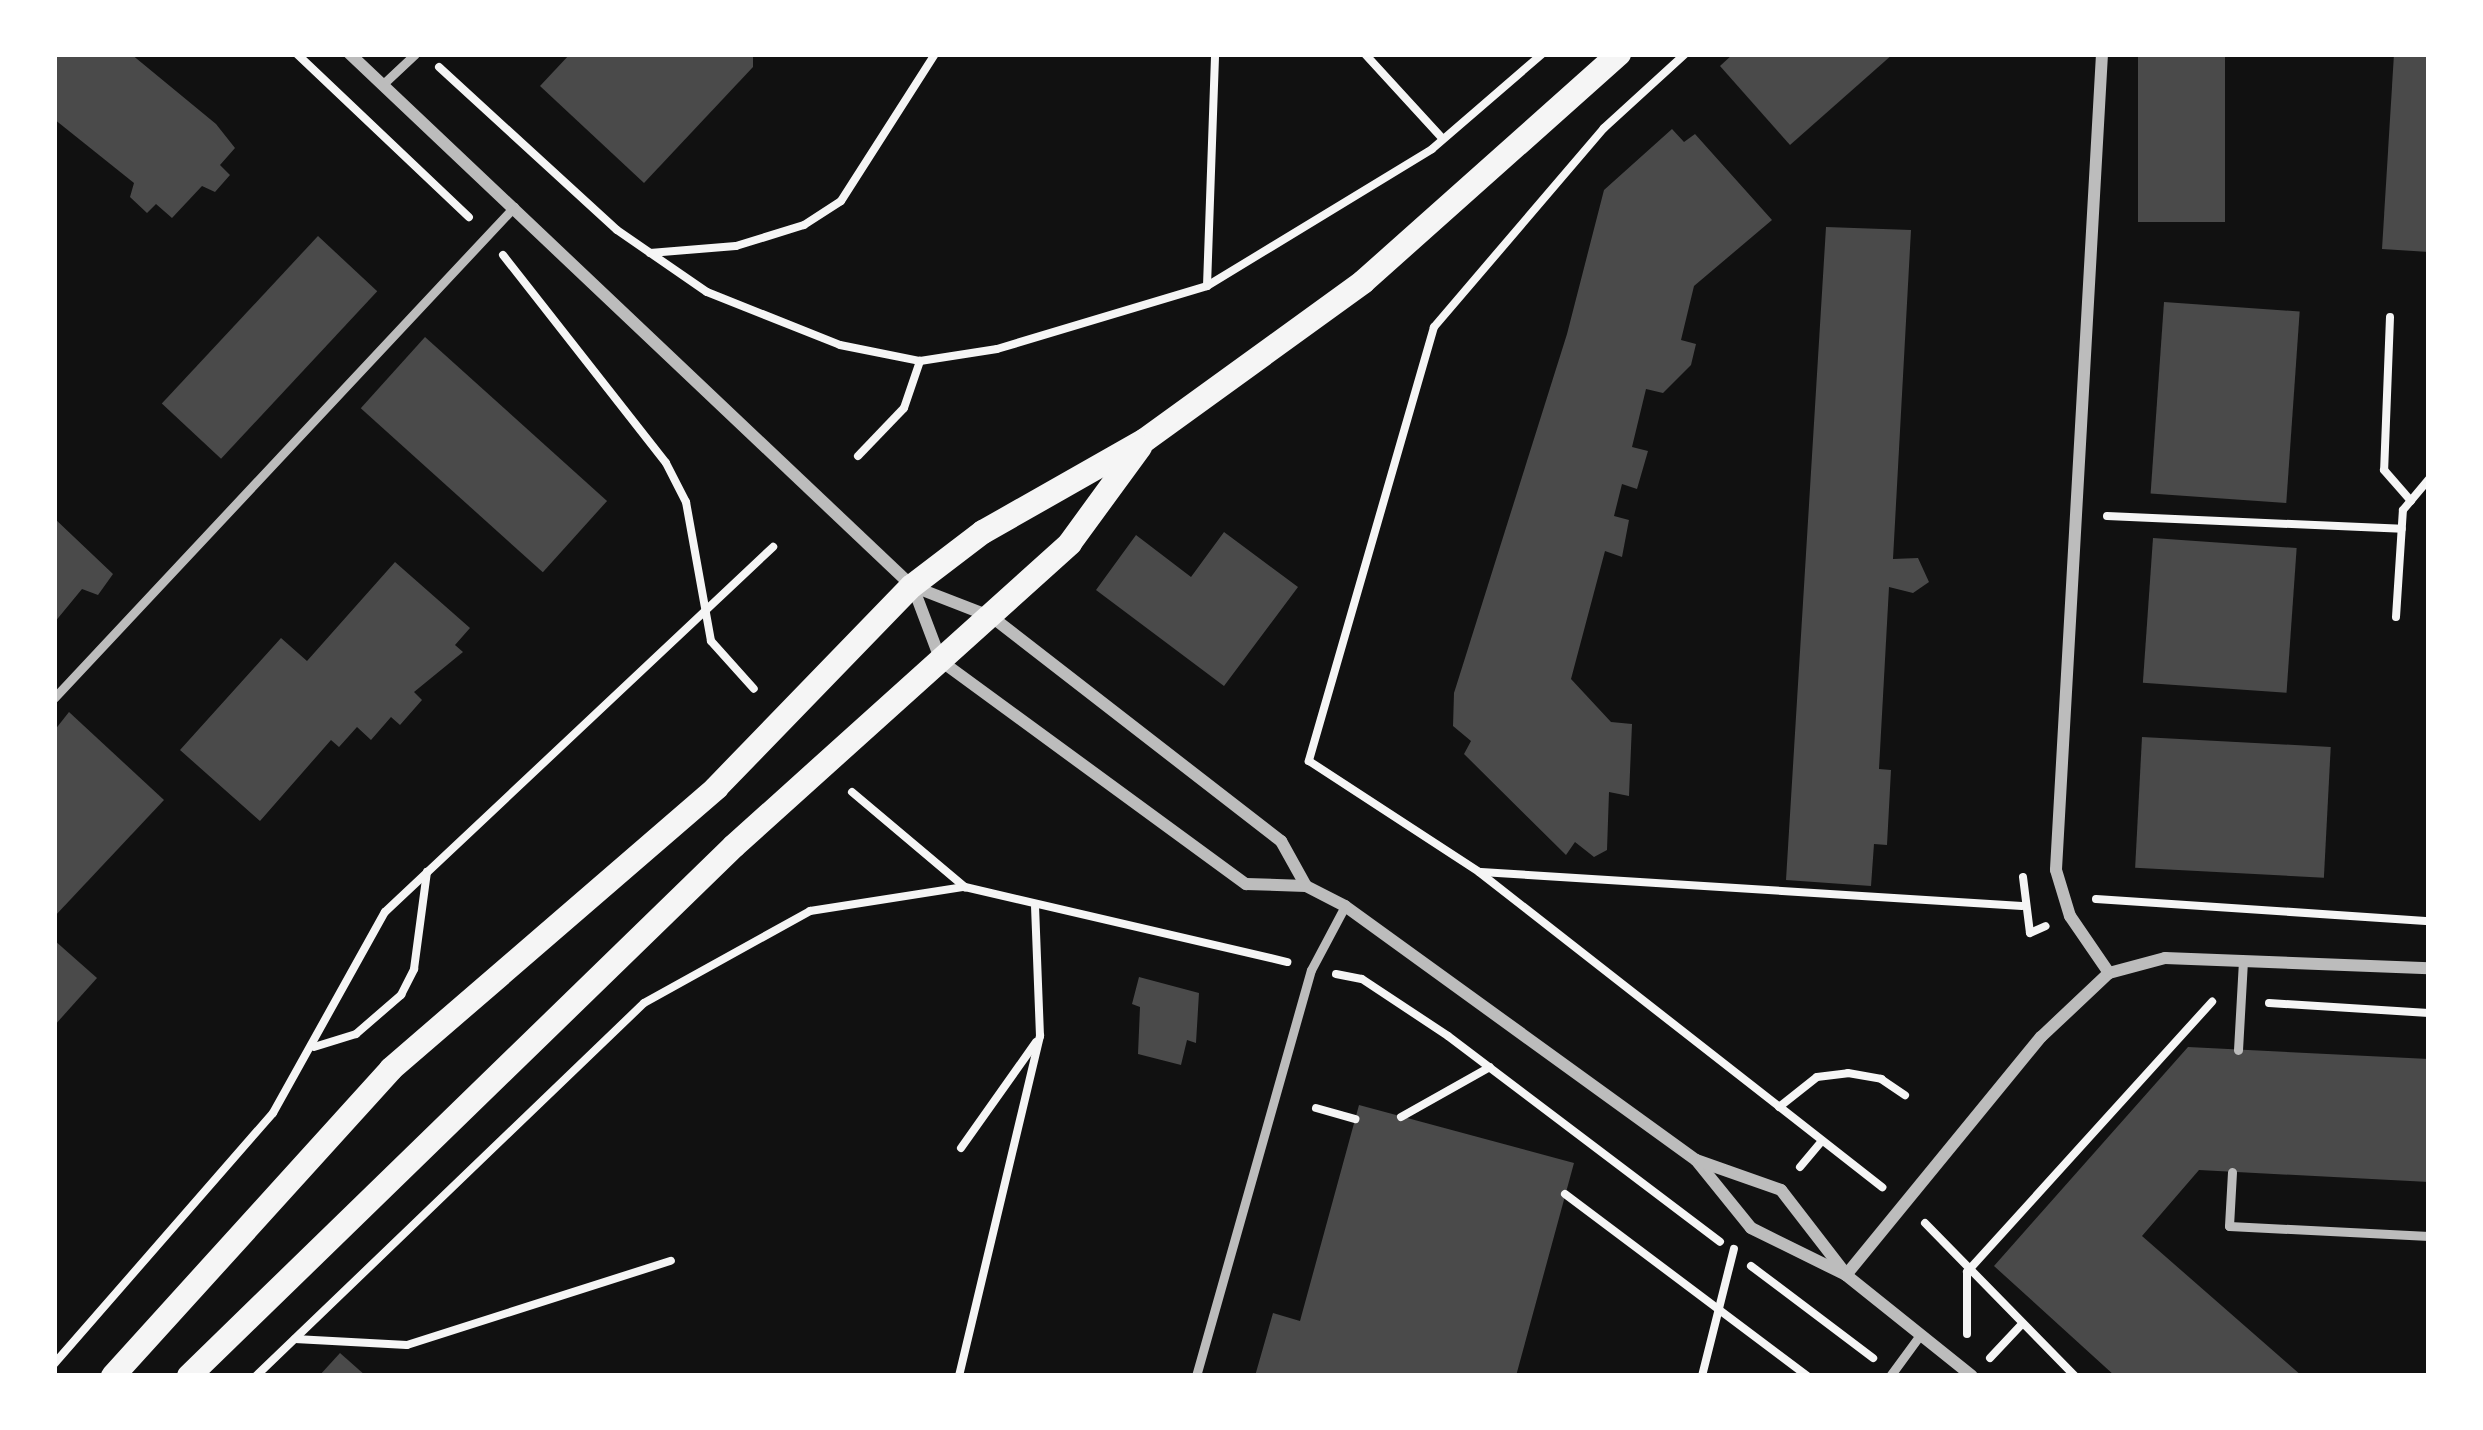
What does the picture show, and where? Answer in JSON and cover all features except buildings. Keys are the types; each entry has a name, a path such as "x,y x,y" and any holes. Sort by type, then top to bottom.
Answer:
{"main road":[{"path":"113,1376 391,1070 716,788 912,586 983,532 1145,440 1363,282 1619,54"},
{"path":"189,1376 734,846 1070,543 1145,440"}],"street":[{"path":"350,54 912,586 992,617 1281,841 1306,886"},
{"path":"2102,54 2056,870 2070,916 2109,973"},
{"path":"912,586 941,661 1246,884 1306,886 1345,906 1696,1160 1751,1228 1846,1275 1969,1374"},
{"path":"1846,1275 1910,1205 2011,1071 2109,973 2165,958 2429,968"},
{"path":"1696,1160 1781,1190 1846,1275"}],"lane":[{"path":"382,85 415,54"},
{"path":"54,698 514,207"},
{"path":"1196,1376 1311,970 1345,906"},
{"path":"2239,1050 2243,960"},
{"path":"2232,1172 2229,1226 2429,1236"},
{"path":"1890,1374 1920,1335"}],"path":[{"path":"297,54 488,235 666,463 686,502 710,641 754,689"},
{"path":"424,54 650,253 707,292 788,328 920,361 997,350 1207,286 1443,139 1542,54"},
{"path":"650,253 736,246 804,225 841,201 934,54"},
{"path":"1207,286 1215,54"},
{"path":"1365,54 1443,139"},
{"path":"1685,54 1604,128 1434,327 1309,761 1479,872 1910,1205 1966,1272 2075,1376"},
{"path":"2390,317 2384,470 2411,501"},
{"path":"857,456 904,408 920,361"},
{"path":"2396,616 2402,530 2411,501 2429,479"},
{"path":"2107,516 2402,530"},
{"path":"54,1364 273,1113 385,912 773,547"},
{"path":"852,792 965,887 1035,907 1238,946 1311,970 1361,979 1490,1067 1732,1252 1702,1376"},
{"path":"312,1047 356,1034 400,995 414,969 428,870"},
{"path":"1479,872 2022,906"},
{"path":"256,1376 644,1004 810,910 965,887"},
{"path":"2030,933 2070,916 2096,898 2429,921"},
{"path":"959,1376 1040,1036 1035,907"},
{"path":"1969,1374 1966,1272 2205,1002 2429,1013"},
{"path":"961,1148 1040,1036"},
{"path":"1401,1117 1490,1067"},
{"path":"1779,1107 1817,1077 1848,1073 1881,1079 1905,1095"},
{"path":"1316,1108 1355,1119"},
{"path":"1565,1194 1807,1376"},
{"path":"294,1339 407,1346 671,1261"},
{"path":"1764,1275 1890,1374"},
{"path":"1985,1363 2022,1324"}]}
